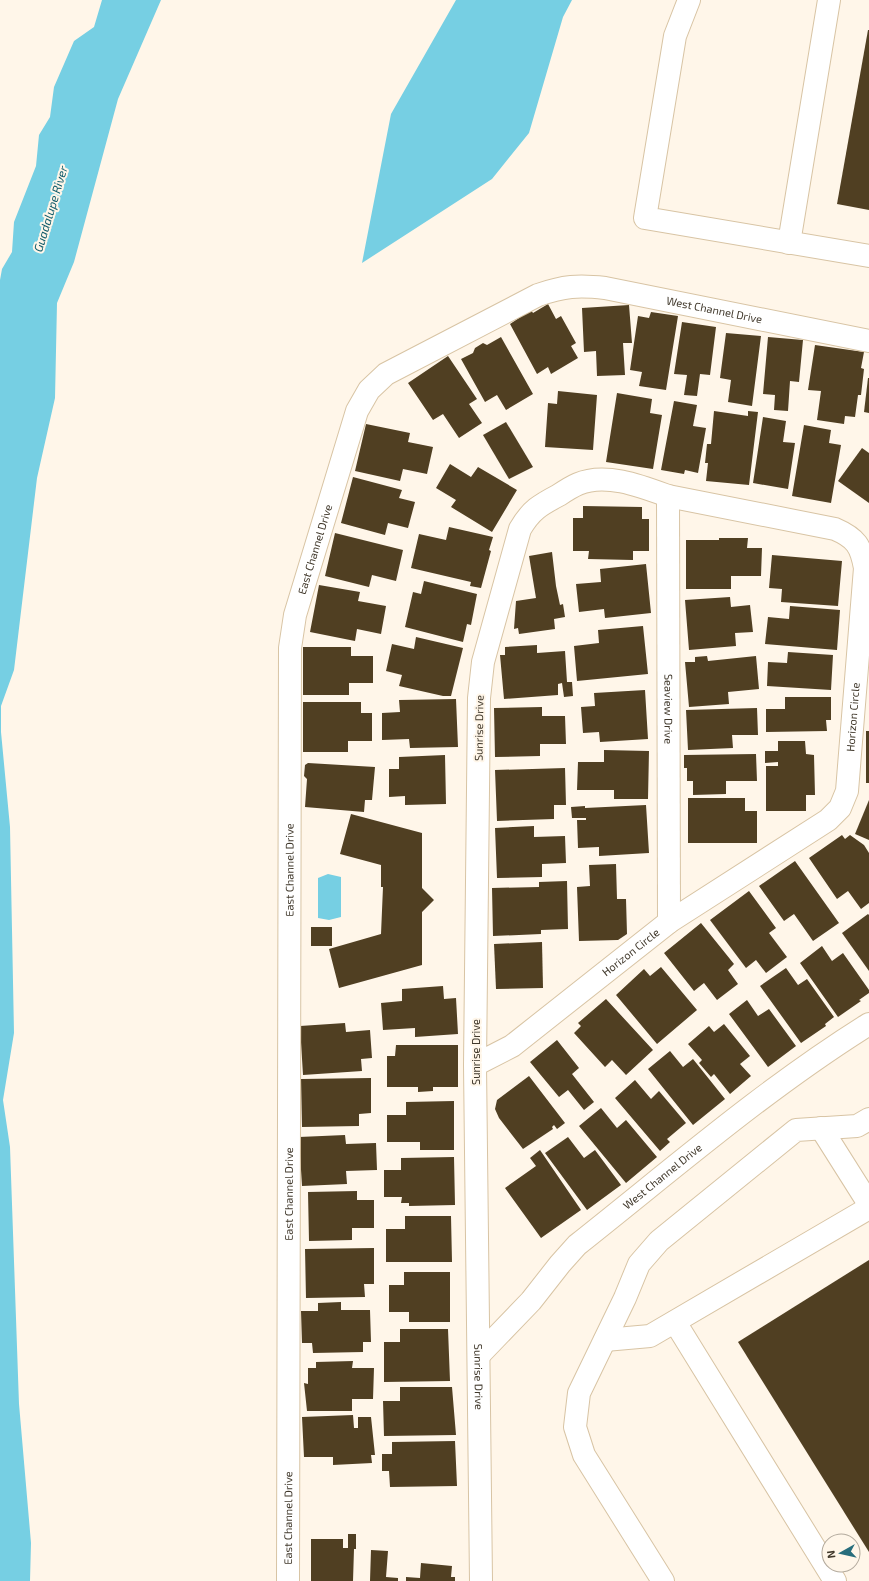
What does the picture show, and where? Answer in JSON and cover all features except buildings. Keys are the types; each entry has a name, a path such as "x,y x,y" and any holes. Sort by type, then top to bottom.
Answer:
{"street":[{"path":"689,0 676,36 645,218 869,256"},
{"path":"789,242 829,0"},
{"name":"West Channel Drive","path":"560,287 582,286 605,288 869,341"},
{"name":"East Channel Drive","path":"288,1581 289,679 290,648 295,615 357,411 369,390 386,374 538,295 560,287"},
{"name":"Horizon Circle","path":"475,1065 512,1046 669,922 828,820 840,808 847,791 865,568 863,555 857,543 847,534 835,529 668,496 645,487 612,481 593,480 578,484 538,506 528,516 520,529"},
{"name":"Seaview Drive","path":"668,496 669,922"},
{"name":"Sunrise Drive","path":"481,1581 475,1065 480,680 520,529"},
{"name":"West Channel Drive","path":"479,1355 531,1301 560,1264 578,1245 766,1094 831,1048 869,1024"},
{"path":"663,1581 584,1455 576,1427 580,1393 639,1264 659,1241 796,1130 857,1126 869,1118"},
{"path":"821,1128 869,1204"},
{"path":"605,1340 650,1336 869,1208"},
{"path":"675,1322 836,1581"}],"water":[{"name":"Guadalupe River","path":"102,0 161,0 118,99 74,262 57,303 55,398 37,478 14,670 1,706 1,732 10,827 14,1033 3,1100 10,1147 19,1404 31,1543 30,1581 0,1581 0,280 2,269 12,252 14,222 36,166 39,135 50,117 54,87 74,41 94,27"},
{"path":"456,0 572,0 563,17 529,133 492,179 362,263 391,114"},
{"path":"328,874 341,877 341,917 329,920 318,918 318,878"}]}
